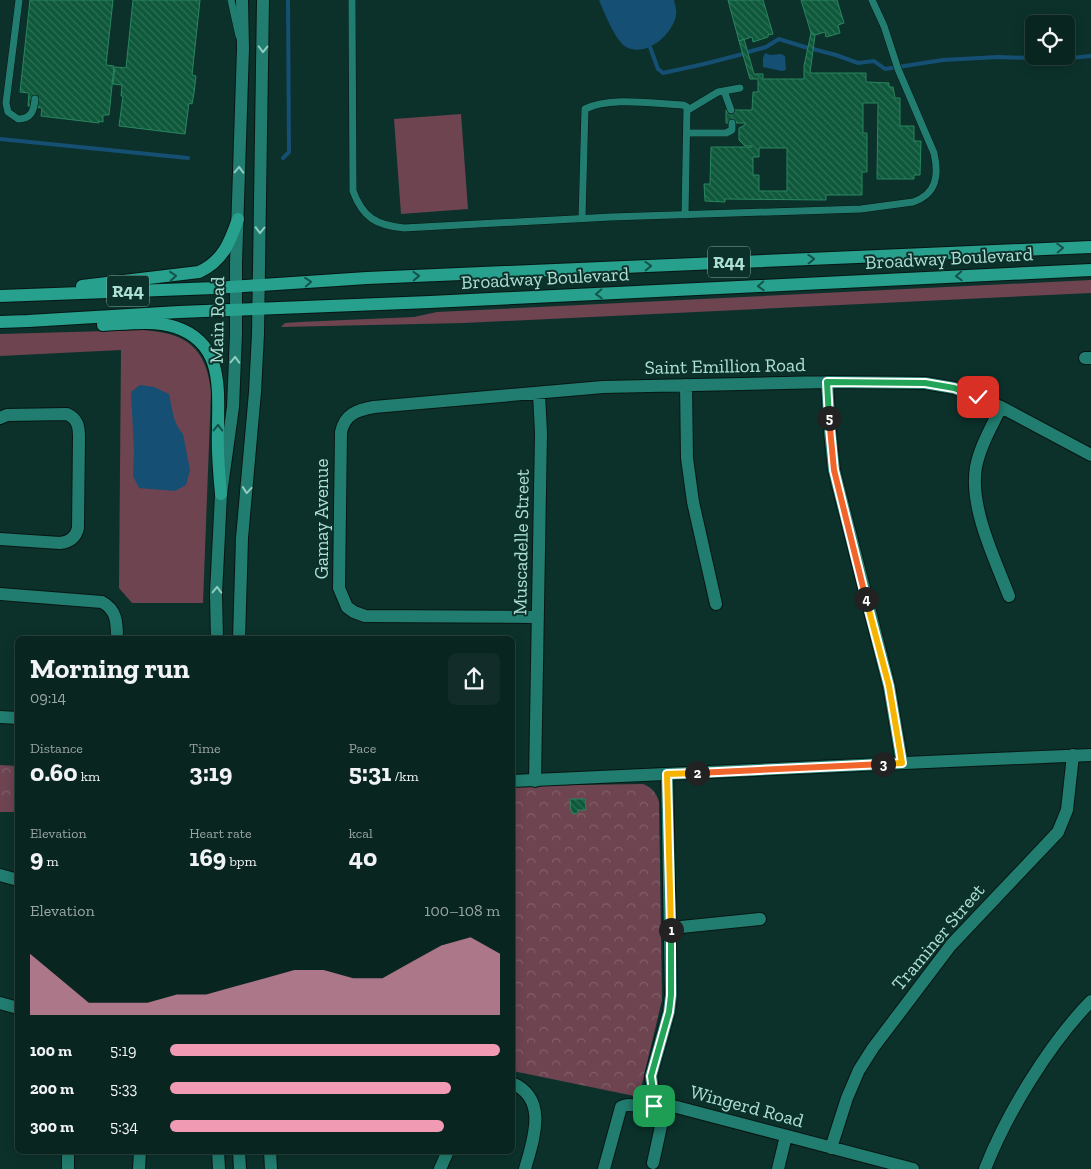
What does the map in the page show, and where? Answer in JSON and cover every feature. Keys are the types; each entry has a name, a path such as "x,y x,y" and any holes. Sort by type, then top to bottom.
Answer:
{"main road":[{"path":"20,295 114,281 199,272 215,263 225,252 238,218"},
{"name":"Broadway Boulevard","path":"0,296 259,285 367,278 1091,247"},
{"name":"Broadway Boulevard","path":"0,322 258,308 430,302 1091,270"},
{"path":"28,321 101,325 163,324 190,334 200,342 208,352 218,374 218,467 221,494"}],"street":[{"name":"Main Road","path":"217,636 216,594 221,494 234,407 242,0"},
{"path":"239,636 242,538 255,392 259,285 263,0"},
{"path":"827,382 834,470 889,686 902,763"},
{"name":"Saint Emillion Road","path":"347,417 361,410 374,407 603,387 827,382 925,383 954,388 1001,407 1091,454"},
{"path":"686,385 687,458 693,502 716,604"},
{"name":"Muscadelle Street","path":"535,780 541,433 539,394"},
{"path":"1001,407 984,443 976,467 975,480 976,496 981,518 1009,596"},
{"path":"0,418 8,415 67,414 78,423 79,437 78,528 74,537 60,543 0,539"},
{"name":"Gamay Avenue","path":"347,417 341,432 339,588 347,607 364,616 538,616"},
{"path":"0,594 102,602 112,609 115,615 117,636"},
{"path":"0,717 15,718"},
{"name":"Traminer Street","path":"831,1148 847,1098 859,1070 873,1048 951,945 1058,832 1068,802 1074,755"},
{"path":"515,782 1091,755"},
{"name":"Wingerd Road","path":"667,774 671,928 670,1004 651,1076 653,1091 665,1103 913,1169"},
{"path":"0,875 15,879"},
{"path":"671,928 760,919"},
{"path":"986,1169 1012,1111 1062,1035 1091,1002"},
{"path":"0,1003 15,1007"},
{"path":"515,1085 530,1096 536,1110 534,1140 525,1169"},
{"path":"604,1169 620,1106 626,1104 648,1108 665,1103 652,1163"},
{"path":"778,1169 786,1136"},
{"path":"68,1154 68,1169"},
{"path":"139,1169 140,1154"},
{"path":"218,1154 219,1169"},
{"path":"240,1154 240,1169"},
{"path":"270,1154 272,1169"},
{"path":"440,1169 447,1154"}],"lane":[{"path":"19,0 6,103 8,112 18,119 27,118 33,112 36,99"},
{"path":"231,0 234,22 242,48"},
{"path":"352,0 353,191 361,208 368,217 386,226 404,228 582,218 861,209 913,202 927,195 936,179 937,166 934,153 903,82 884,26 872,0"},
{"path":"688,110 712,96 724,91 740,88"},
{"path":"724,91 732,110"},
{"path":"582,218 585,109 596,104 612,102 683,105 688,110 685,215"},
{"path":"688,133 726,133 732,130 732,123"}],"green space":[{"path":"461,114 468,209 401,214 394,119"},
{"path":"1091,280 1091,293 464,323 281,327 285,323 414,317 437,312"},
{"path":"143,330 171,335 191,345 199,353 208,376 211,391 203,603 132,603 119,588 121,350 0,356 0,334"},
{"path":"0,765 15,766 15,812 0,812"},
{"path":"643,784 653,791 659,802 662,1000 642,1084 644,1098 515,1071 515,786"}],"water":[{"path":"599,0 674,0 676,15 670,30 657,42 650,47 634,50 626,47 618,38"},
{"path":"765,53 785,56 786,70 782,71 763,67"},
{"path":"140,385 154,387 169,394 175,420 183,434 190,470 186,485 175,491 139,488 133,476 134,451 131,392"}],"building":[{"path":"30,0 113,0 106,65 114,66 109,115 103,115 103,122 41,116 42,108 28,106 29,93 20,92"},
{"path":"133,0 200,0 192,75 196,76 192,104 189,103 185,134 119,126 123,96 121,96 122,85 113,84 115,67 126,68"},
{"path":"728,0 763,0 773,34 753,42 752,37 739,41"},
{"path":"801,0 837,0 844,23 838,25 840,33 826,37 825,32 815,35 811,33"},
{"path":"811,33 815,35 810,73 866,73 866,82 889,83 889,87 893,87 895,98 900,98 900,126 914,126 914,141 921,141 920,175 914,175 914,179 877,179 878,103 863,103 863,133 867,133 867,172 862,172 862,195 826,195 826,200 725,199 725,202 705,201 704,184 710,184 711,147 752,147 745,146 739,140 739,128 745,125 745,123 726,123 726,110 752,110 753,92 758,92 758,79 750,79 739,41 744,39 754,74 763,74 763,79 804,79 804,66","holes":["759,148 787,148 787,191 759,191 759,175 753,175 753,157 759,157"]},
{"path":"570,799 585,799 586,810 578,810 578,813 573,814"}],"waterway":[{"path":"283,158 289,152 288,0"},
{"path":"748,52 766,47 779,39 808,48"},
{"path":"650,47 658,69 663,73 743,54"},
{"path":"813,49 858,63 874,61 885,69 943,60 998,57 1059,59 1091,56"},
{"path":"0,139 188,158"}],"route":[{"path":"654,1106 662,1101 653,1091 651,1076 669,1012 671,995 667,774 902,763 889,686 834,470 827,382 925,383 954,388 978,397"}]}
